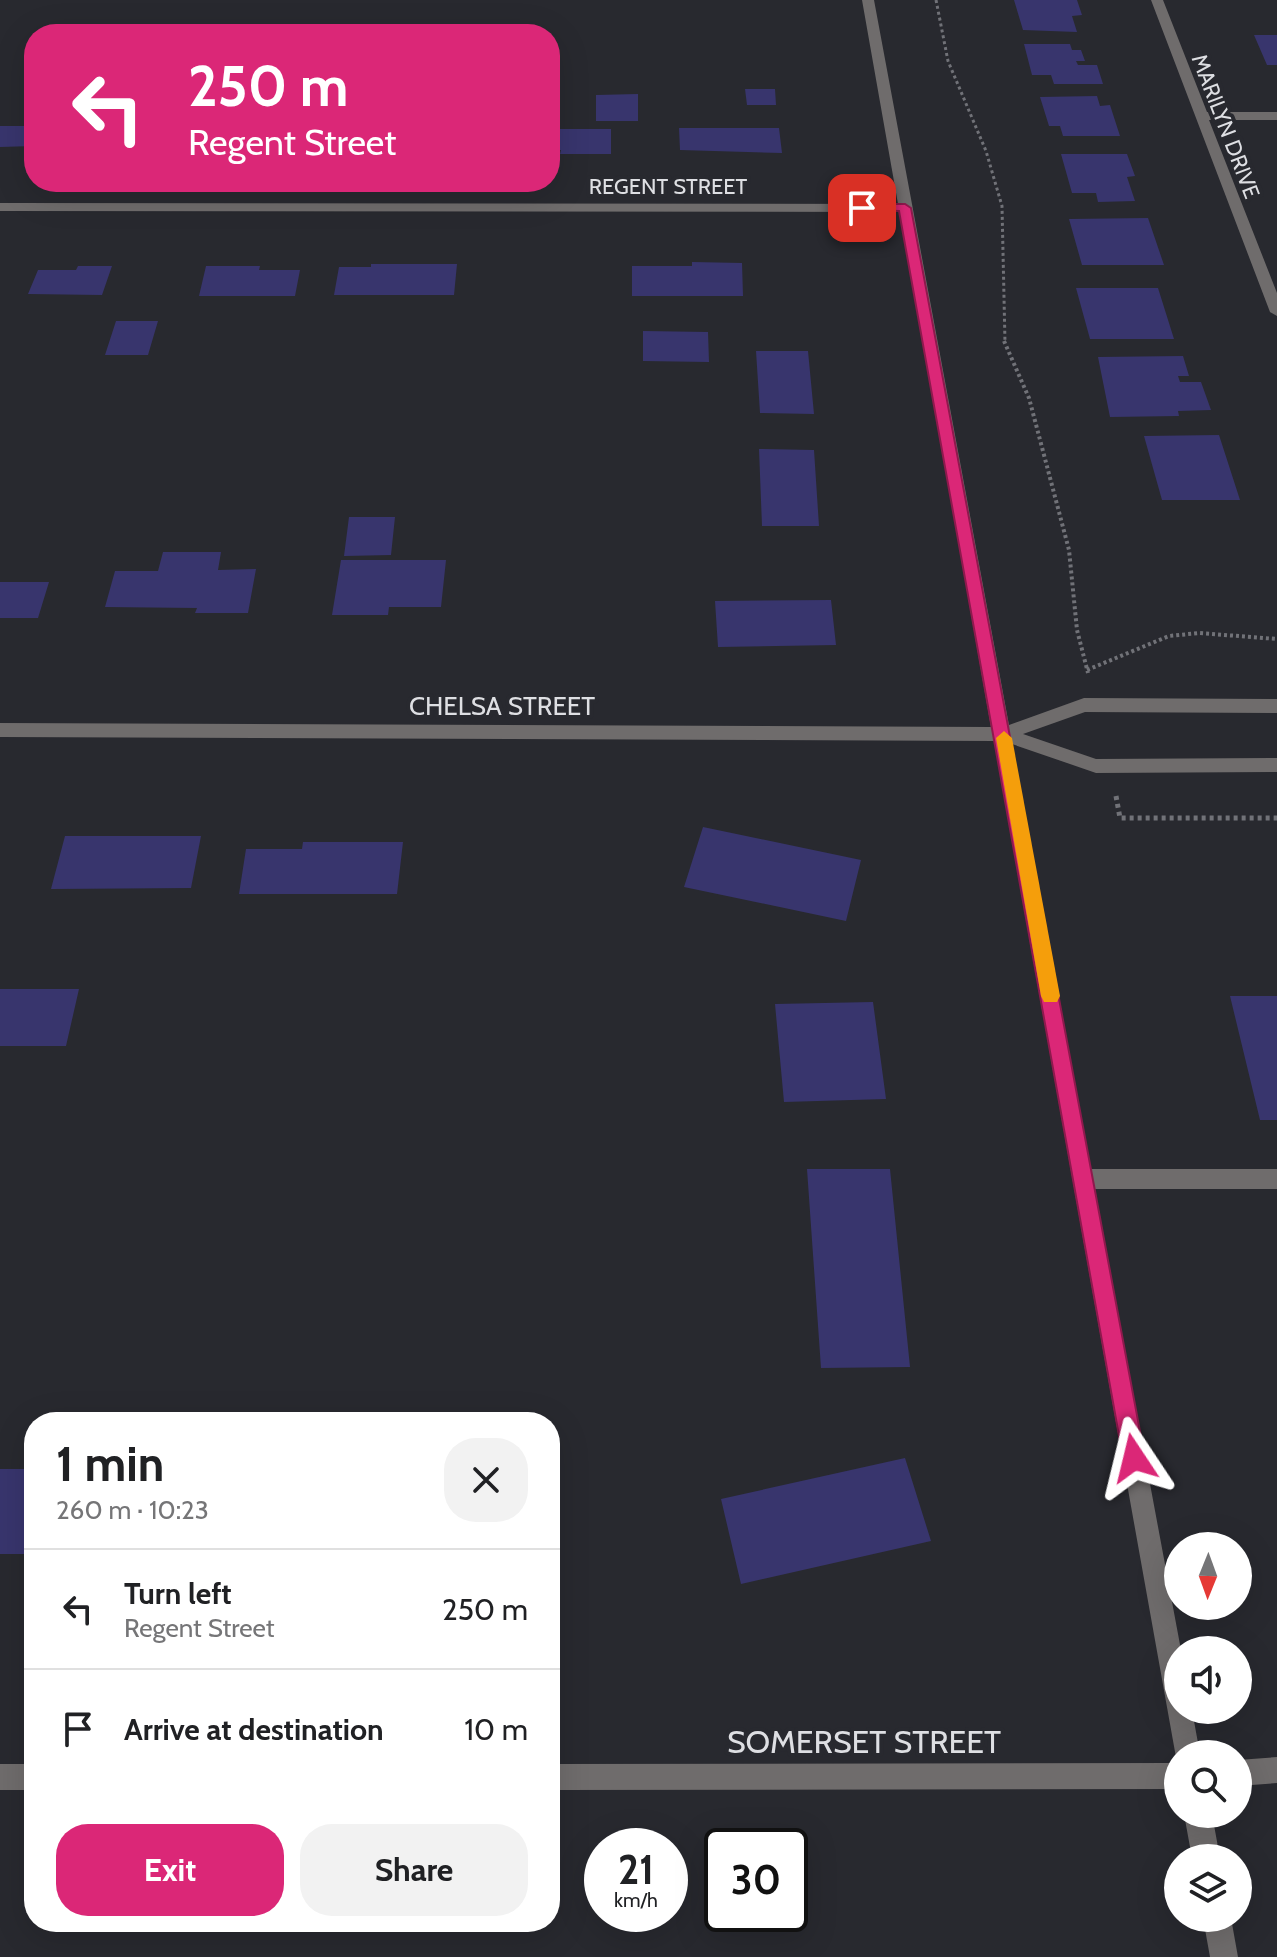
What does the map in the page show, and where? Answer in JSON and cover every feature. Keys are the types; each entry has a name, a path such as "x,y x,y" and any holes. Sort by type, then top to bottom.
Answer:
{"street":[{"path":"868,0 1166,1636"},
{"name":"MARILYN DRIVE","path":"1157,0 1277,312"},
{"path":"1201,116 1277,116"},
{"name":"REGENT STREET","path":"0,207 905,208"},
{"path":"1003,734 1084,705 1277,706"},
{"name":"CHELSA STREET","path":"0,730 1003,734"},
{"path":"1003,734 1096,766 1277,765"},
{"path":"1083,1179 1277,1179"},
{"path":"1252,1772 1277,1770"},
{"name":"SOMERSET STREET","path":"560,1777 1164,1776"},
{"path":"0,1777 24,1777"},
{"path":"1220,1932 1224,1957"}],"path":[{"path":"936,0 948,61 986,151 1002,206 1004,340 1029,398 1059,510 1069,550 1077,630 1096,705"},
{"path":"1087,670 1169,636 1199,633 1277,639"},
{"path":"1110,766 1120,818 1277,818"}],"building":[{"path":"1014,0 1077,0 1082,15 1072,16 1077,32 1023,30"},
{"path":"1254,35 1277,35 1277,65 1267,65"},
{"path":"1024,44 1070,44 1072,50 1081,50 1085,61 1076,61 1078,65 1097,65 1103,84 1054,84 1051,75 1032,75"},
{"path":"745,89 775,89 776,105 747,105"},
{"path":"638,94 638,121 596,121 596,95"},
{"path":"1097,96 1100,106 1110,105 1120,136 1063,136 1060,126 1049,126 1040,97"},
{"path":"0,126 24,126 24,146 0,147"},
{"path":"679,128 779,128 782,153 680,150"},
{"path":"560,129 611,129 611,154 560,154"},
{"path":"1061,154 1127,154 1135,176 1127,177 1135,201 1098,202 1096,193 1072,193"},
{"path":"1148,218 1164,265 1082,265 1069,219"},
{"path":"692,262 742,263 743,296 632,296 632,266 692,266"},
{"path":"371,264 457,264 454,295 334,295 339,267 371,267"},
{"path":"78,266 112,266 102,295 28,294 38,270 76,270"},
{"path":"206,266 300,270 295,296 199,296"},
{"path":"1076,288 1158,288 1174,339 1090,339"},
{"path":"116,321 158,321 148,355 105,355"},
{"path":"643,331 708,332 709,362 643,361"},
{"path":"756,351 808,351 814,414 760,413"},
{"path":"1183,356 1189,376 1178,376 1180,382 1201,382 1211,410 1178,411 1179,416 1110,417 1098,357"},
{"path":"1219,435 1240,500 1162,500 1144,436"},
{"path":"759,449 814,450 819,526 762,526"},
{"path":"349,517 395,517 391,555 344,556"},
{"path":"163,552 221,552 218,570 256,569 248,613 195,613 197,608 105,607 115,571 158,571"},
{"path":"341,560 446,560 441,607 389,607 388,615 332,615"},
{"path":"0,582 49,582 38,618 0,618"},
{"path":"831,600 836,645 718,647 715,601"},
{"path":"703,827 861,860 846,921 684,887"},
{"path":"65,836 201,836 191,888 51,889"},
{"path":"303,842 403,842 397,894 239,894 246,849 302,849"},
{"path":"0,989 79,989 66,1046 0,1046"},
{"path":"1230,996 1277,996 1277,1120 1260,1120"},
{"path":"873,1002 886,1099 784,1102 775,1004"},
{"path":"807,1169 890,1169 910,1367 821,1368"},
{"path":"905,1458 931,1541 741,1584 721,1499"},
{"path":"0,1469 24,1469 24,1554 0,1554"}],"slow traffic":[{"path":"1004,738 1050,996"}],"route":[{"path":"862,208 905,208 1134,1458"}]}
